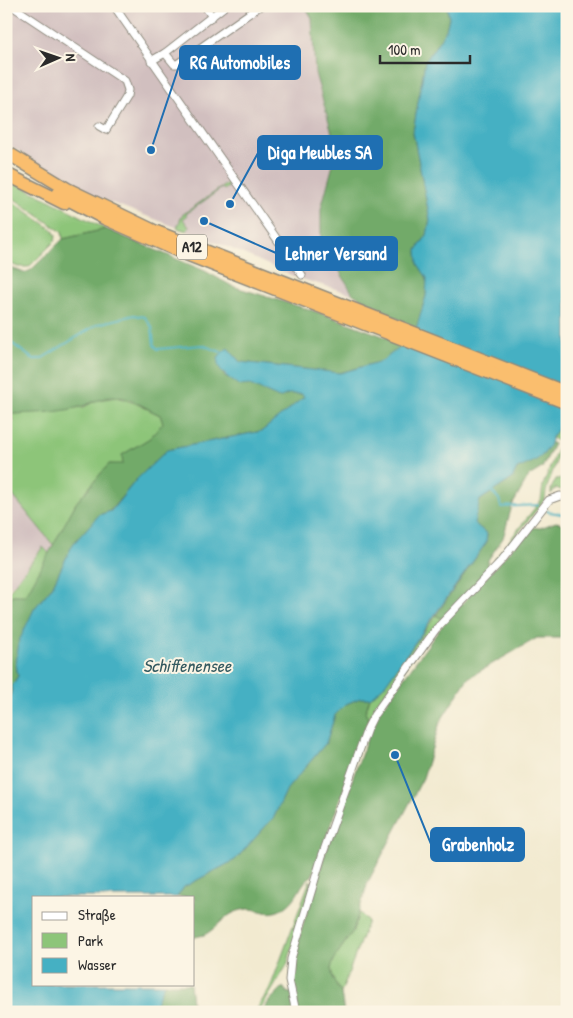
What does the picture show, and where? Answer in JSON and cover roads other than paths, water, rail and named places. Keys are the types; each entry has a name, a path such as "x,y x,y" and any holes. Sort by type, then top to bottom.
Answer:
{"highway":[{"name":"A12","path":"6,152 67,189 132,221 567,403"},
{"name":"A12","path":"6,163 70,201 125,228 385,327 567,393"},
{"path":"6,174 58,201 125,228"}],"street":[{"path":"12,6 124,81 128,90 127,96 106,130 99,126"},
{"path":"114,6 302,275"},
{"path":"205,6 212,16"},
{"path":"151,61 165,53 225,6"},
{"path":"165,53 174,64 177,64 249,9 260,6"},
{"path":"296,1012 288,980 291,959 322,856 367,729 374,715 436,629 502,560 549,500 560,496 567,497"}],"water":[{"name":"Schiffenensee","path":"447,6 567,6 567,414 542,455 517,469 512,479 480,500 474,523 487,534 486,543 384,686 370,698 360,698 346,704 335,715 326,743 287,789 274,817 235,860 184,887 178,896 32,896 32,986 163,986 152,1012 6,1012 6,720 13,684 18,676 16,664 19,641 34,609 52,587 73,544 99,515 111,511 136,480 167,450 262,431 304,397 302,394 288,394 279,398 250,385 240,386 220,369 218,359 221,353 228,348 240,362 340,373 382,361 404,344 416,329 426,296 427,278 418,264 417,250 427,235 430,220 413,132 425,62 446,30 449,18"}],"waterway":[{"path":"6,339 33,359 41,359 98,324 134,315 145,317 152,327 154,345 158,349 202,345 221,352"},
{"path":"491,491 499,499 501,507 538,505"},
{"path":"547,511 567,516"}],"place":[{"name":"RG Automobiles","path":"151,150"},
{"name":"Diga Meubles SA","path":"230,204"},
{"name":"Lehner Versand","path":"204,221"},
{"name":"Grabenholz","path":"395,755"}]}
